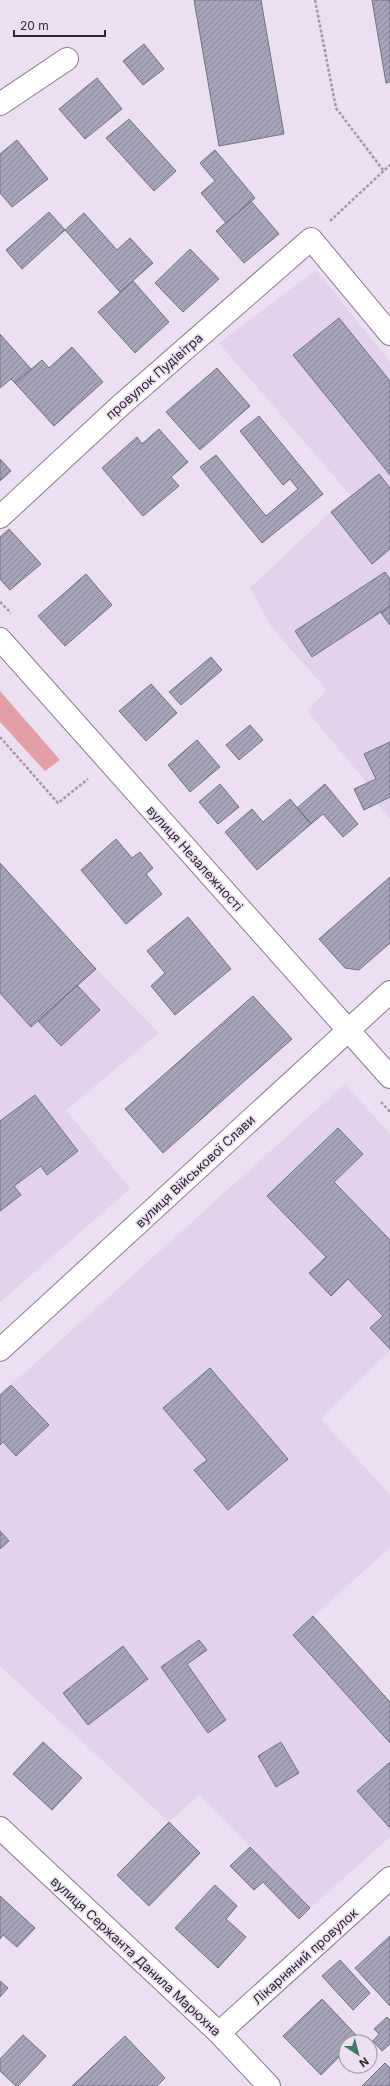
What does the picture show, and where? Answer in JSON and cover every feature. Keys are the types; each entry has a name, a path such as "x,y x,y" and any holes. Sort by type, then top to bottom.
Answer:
{"street":[{"path":"0,104 67,59"},
{"path":"311,239 390,334"},
{"name":"провулок Пудівітра","path":"0,517 121,405 311,239"},
{"name":"вулиця Незалежності","path":"0,640 347,1031 390,1077"},
{"name":"вулиця Військової Слави","path":"0,1350 390,992"},
{"name":"вулиця Сержанта Данила Марюхна","path":"0,1828 219,2034 269,2086"},
{"name":"Лікарняний провулок","path":"219,2034 390,1878"}],"path":[{"path":"315,0 336,108 383,170"},
{"path":"311,239 390,165"},
{"path":"0,738 58,803 93,774"}],"shaded area":[{"path":"316,270 390,362 390,819 377,804 364,810 354,789 367,783 307,711 327,690 272,628 250,588 331,512 351,496 219,343"},
{"path":"0,691 60,760 45,771 0,722"},
{"path":"0,863 96,969 159,1033 66,1110 130,1189 0,1302"},
{"path":"345,1084 390,1134 390,1351 321,1419 390,1495 390,1547 314,1616 390,1702 390,1837 310,1908 199,1795 169,1822 0,1666 0,1549 9,1541 0,1531 0,1395"}],"building":[{"path":"194,0 261,0 284,134 219,146"},
{"path":"372,0 390,0 390,82 386,83"},
{"path":"144,44 164,69 143,85 123,61"},
{"path":"97,78 122,109 85,139 59,109"},
{"path":"129,119 176,171 154,191 106,138"},
{"path":"17,140 48,179 12,207 0,193 0,154"},
{"path":"215,150 255,198 226,223 201,193 215,181 200,163"},
{"path":"251,201 279,234 244,263 216,231"},
{"path":"49,212 65,230 22,269 6,250"},
{"path":"84,213 117,250 130,238 153,263 120,292 65,230"},
{"path":"190,249 219,279 183,312 155,283"},
{"path":"133,281 169,322 135,353 98,312"},
{"path":"339,318 390,381 390,475 293,355"},
{"path":"0,334 31,369 15,383 11,379 0,388"},
{"path":"72,347 103,382 54,426 15,383 42,360 49,368"},
{"path":"217,368 250,406 200,450 166,412"},
{"path":"259,416 323,494 262,543 200,467 216,455 266,516 298,489 290,479 283,485 240,431"},
{"path":"159,429 188,462 171,477 179,486 143,516 102,468 137,437 142,444"},
{"path":"0,459 11,471 0,481"},
{"path":"379,474 390,488 390,549 372,564 331,512"},
{"path":"9,529 41,564 10,590 0,579 0,537"},
{"path":"385,572 390,579 390,606 312,657 295,631"},
{"path":"86,574 112,605 65,646 38,616"},
{"path":"390,606 390,625 381,613"},
{"path":"211,657 222,670 181,705 169,692"},
{"path":"151,684 177,713 146,741 119,711"},
{"path":"250,725 263,740 239,760 226,745"},
{"path":"197,740 220,767 190,792 168,765"},
{"path":"390,742 390,797 364,810 354,789 376,779 364,754"},
{"path":"220,784 239,807 218,824 199,802"},
{"path":"325,784 358,824 343,837 323,814 311,824 297,808"},
{"path":"290,799 311,824 257,870 225,832 252,809 263,822"},
{"path":"116,839 132,858 140,852 153,868 146,874 162,894 126,924 81,870"},
{"path":"0,863 96,969 31,1027 0,993"},
{"path":"390,877 390,943 359,970 345,968 319,939"},
{"path":"188,917 231,969 175,1015 151,986 165,973 147,951"},
{"path":"77,985 100,1010 61,1046 38,1021"},
{"path":"253,996 292,1039 163,1153 125,1109"},
{"path":"35,1095 78,1151 47,1175 41,1166 14,1186 21,1195 0,1211 0,1121"},
{"path":"338,1128 363,1154 334,1182 390,1240 390,1349 370,1328 383,1316 348,1279 331,1296 309,1273 326,1257 267,1196"},
{"path":"210,1368 288,1459 228,1510 194,1470 207,1460 163,1408"},
{"path":"11,1385 49,1425 16,1456 3,1442 0,1445 0,1395"},
{"path":"0,1531 9,1541 0,1549"},
{"path":"313,1616 390,1702 390,1743 293,1635"},
{"path":"199,1640 207,1650 187,1664 226,1720 208,1733 161,1667"},
{"path":"123,1646 148,1679 88,1725 63,1693"},
{"path":"43,1742 82,1778 52,1810 13,1774"},
{"path":"281,1742 299,1773 276,1787 258,1756"},
{"path":"390,1762 390,1828 357,1791"},
{"path":"169,1822 200,1853 149,1906 117,1875"},
{"path":"250,1847 310,1908 299,1919 263,1882 254,1890 230,1866"},
{"path":"215,1885 237,1906 226,1919 246,1937 218,1968 175,1928"},
{"path":"0,1896 35,1928 17,1947 3,1935 0,1939"},
{"path":"390,1936 390,2006 355,1968"},
{"path":"340,1960 370,1993 353,2010 322,1976"},
{"path":"0,1981 8,1988 0,1997"},
{"path":"322,1999 355,2034 338,2034 338,2058 321,2075 283,2036"},
{"path":"387,2017 390,2020 390,2044 382,2051 378,2047 379,2034 374,2029"},
{"path":"23,2035 46,2056 18,2086 16,2086 0,2071 0,2059"},
{"path":"125,2036 165,2078 157,2086 72,2086"},
{"path":"385,2063 390,2068 390,2086 362,2086 374,2074 378,2074 378,2070"}]}
